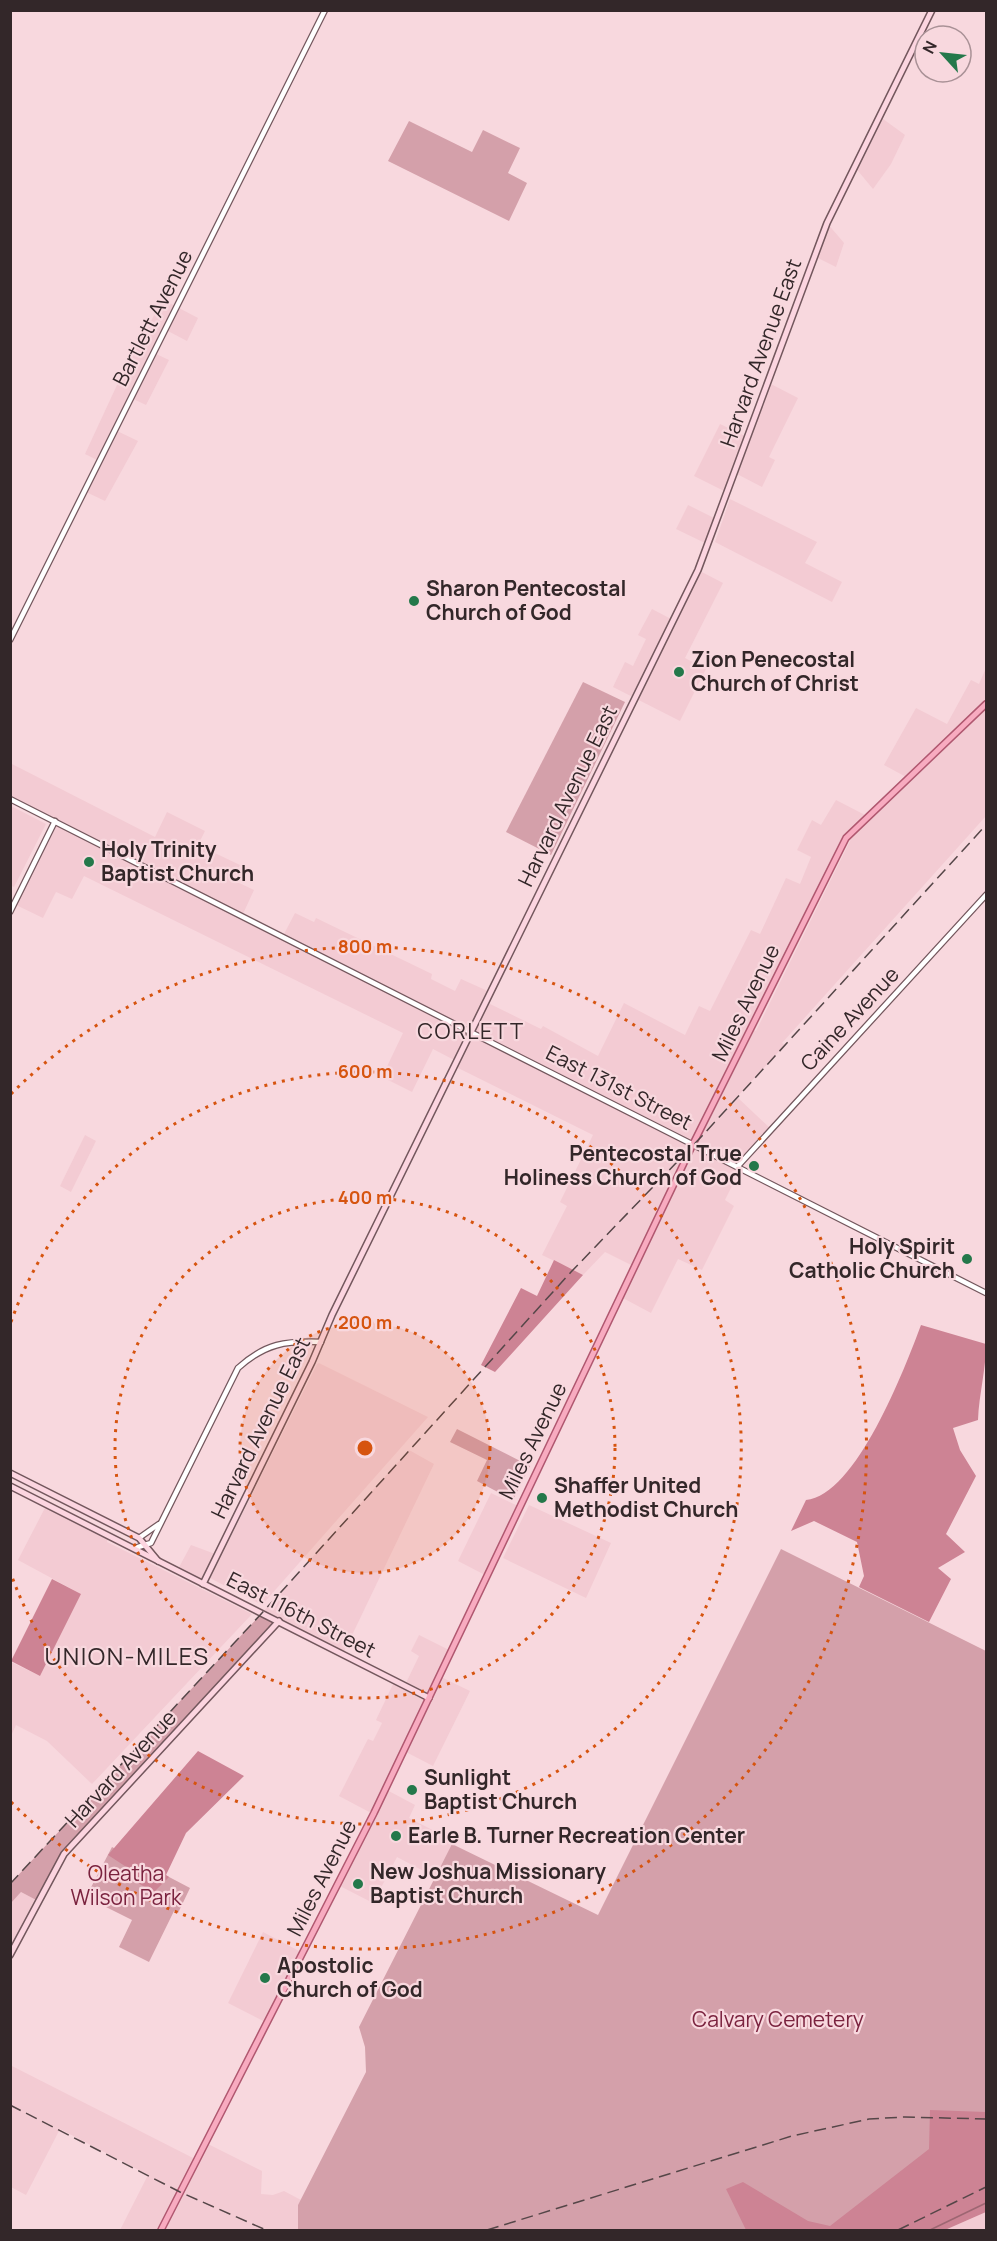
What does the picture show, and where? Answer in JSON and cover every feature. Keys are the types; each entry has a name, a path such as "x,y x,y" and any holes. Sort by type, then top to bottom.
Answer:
{"main road":[{"name":"Harvard Avenue East","path":"203,1584 698,570 827,223 932,10"},
{"name":"Miles Avenue","path":"161,2230 374,1814 693,1144 846,838 987,704"},
{"name":"East 116th Street","path":"10,1473 139,1538 149,1544 159,1562"},
{"name":"East 116th Street","path":"10,1486 429,1698"},
{"name":"Harvard Avenue","path":"10,1954 64,1854 279,1621"}],"street":[{"name":"Bartlett Avenue","path":"10,640 325,10"},
{"name":"East 131st Street","path":"10,799 987,1293"},
{"path":"10,912 55,821"},
{"name":"Caine Avenue","path":"738,1166 987,895"},
{"path":"133,1548 149,1544 238,1368 251,1357 287,1341 321,1342"},
{"path":"139,1538 161,1522"}],"shaded area":[{"path":"879,116 905,135 891,164 873,189 854,166"},
{"path":"827,223 844,243 836,267 814,256"},
{"path":"162,299 198,318 187,341 166,330 154,353 169,360 146,405 131,398 115,430 138,441 105,501 84,491 99,461 85,454 136,344 139,345"},
{"path":"767,382 798,398 769,457 775,460 762,487 737,474 730,494 694,476 720,424 747,437"},
{"path":"730,499 817,542 805,563 842,582 832,602 715,542"},
{"path":"688,505 716,519 707,544 676,529"},
{"path":"698,570 723,583 685,658 706,669 680,721 613,687 625,662 633,666 646,639 638,635 652,609 673,620"},
{"path":"986,668 986,704 908,778 884,765 916,708 947,724 971,680 979,684"},
{"path":"986,709 986,816 782,1043 785,1045 737,1097 771,1129 738,1166 741,1168 725,1200 734,1206 702,1270 678,1259 651,1313 621,1297 635,1267 605,1252 583,1275 542,1255 567,1206 560,1202 593,1135 454,1066 456,1061 433,1049 412,1092 382,1077 403,1033 84,876 72,899 56,892 43,918 14,904 55,822 11,799 10,763 155,837 167,812 205,831 198,845 240,865 233,880 254,890 242,916 283,936 295,913 314,922 316,918 432,974 431,979 455,991 461,979 490,992 486,1002 541,1029 543,1026 598,1056 624,1003 685,1035 699,1006 710,1011 751,930 760,934 786,878 800,884 811,857 797,850 812,820 821,825 836,800 867,816 846,838 752,1029 756,1031 851,839"},
{"path":"11,806 46,824 14,887 10,885"},
{"path":"85,1135 96,1141 71,1192 60,1186"},
{"path":"554,1260 583,1275 495,1372 481,1365 521,1288 537,1296"},
{"path":"921,1325 986,1344 978,1420 953,1428 960,1450 976,1476 946,1534 965,1552 938,1568 951,1579 929,1622 859,1587 864,1576 857,1542 814,1521 791,1531 806,1500 825,1493 843,1477 860,1454 891,1398"},
{"path":"319,1363 428,1417 262,1605 210,1578"},
{"path":"409,1450 434,1464 343,1654 262,1613"},
{"path":"491,1493 520,1507 487,1576 458,1561"},
{"path":"47,1504 109,1536 107,1542 252,1614 92,1784 47,1741 16,1725 11,1736 11,1662 40,1676 81,1594 18,1560"},
{"path":"529,1505 611,1543 586,1598 503,1558"},
{"path":"191,1545 218,1555 203,1584 177,1571"},
{"path":"52,1579 81,1594 40,1676 11,1661"},
{"path":"419,1635 451,1651 439,1676 470,1691 433,1766 404,1751 385,1789 415,1805 409,1818 454,1841 435,1877 397,1857 373,1903 338,1885 373,1814 339,1796 368,1739 373,1741 382,1723 376,1720 395,1680 405,1685 419,1656 411,1651"},
{"path":"198,1751 244,1776 186,1833 166,1875 169,1877 154,1892 136,1882 134,1872 108,1855"},
{"path":"21,1892 38,1901 11,1955 11,1903"},
{"path":"263,1932 303,1953 267,2023 228,2003"},
{"path":"10,2065 197,2160 206,2143 262,2171 261,2194 273,2195 284,2191 301,2200 298,2205 298,2230 120,2230 148,2175 60,2129 26,2195 11,2187"},
{"path":"930,2110 986,2112 986,2212 945,2230 746,2230 726,2189 743,2182 808,2221 830,2226 929,2149"},
{"path":"986,2212 986,2230 945,2230"}],"green space":[{"path":"409,121 472,152 483,130 520,148 508,173 527,183 509,221 388,161"},
{"path":"583,682 625,702 551,855 506,832"},
{"path":"457,1429 530,1466 513,1500 477,1481 487,1460 450,1442"},
{"name":"Calvary Cemetery","path":"781,1549 986,1651 986,2176 877,2230 298,2230 298,2205 366,2072 365,2047 359,2027 452,1844 598,1915"},
{"path":"262,1613 279,1621 64,1854 38,1901 21,1892 11,1903 10,1884"},
{"name":"Oleatha Wilson Park","path":"112,1847 190,1888 178,1913 174,1911 149,1962 119,1947 132,1920 86,1897"}],"waterway":[{"path":"930,2230 986,2203"}],"railway":[{"path":"10,1884 262,1613 571,1272 702,1136 986,825"},
{"path":"10,2105 180,2192 266,2230"},
{"path":"487,2230 792,2136 869,2119 905,2117 986,2119"},
{"path":"898,2230 986,2187"}],"place":[{"name":"Sharon Pentecostal Church of God","path":"414,601"},
{"name":"Zion Penecostal Church of Christ","path":"679,672"},
{"name":"Holy Trinity Baptist Church","path":"89,862"},
{"name":"Pentecostal True Holiness Church of God","path":"754,1166"},
{"name":"Holy Spirit Catholic Church","path":"967,1259"},
{"name":"Shaffer United Methodist Church","path":"542,1498"},
{"name":"Sunlight Baptist Church","path":"412,1790"},
{"name":"Earle B. Turner Recreation Center","path":"396,1836"},
{"name":"New Joshua Missionary Baptist Church","path":"358,1884"},
{"name":"Apostolic Church of God","path":"265,1978"}],"district":[{"name":"CORLETT","path":"471,1031"},
{"name":"UNION-MILES","path":"127,1657"}]}
